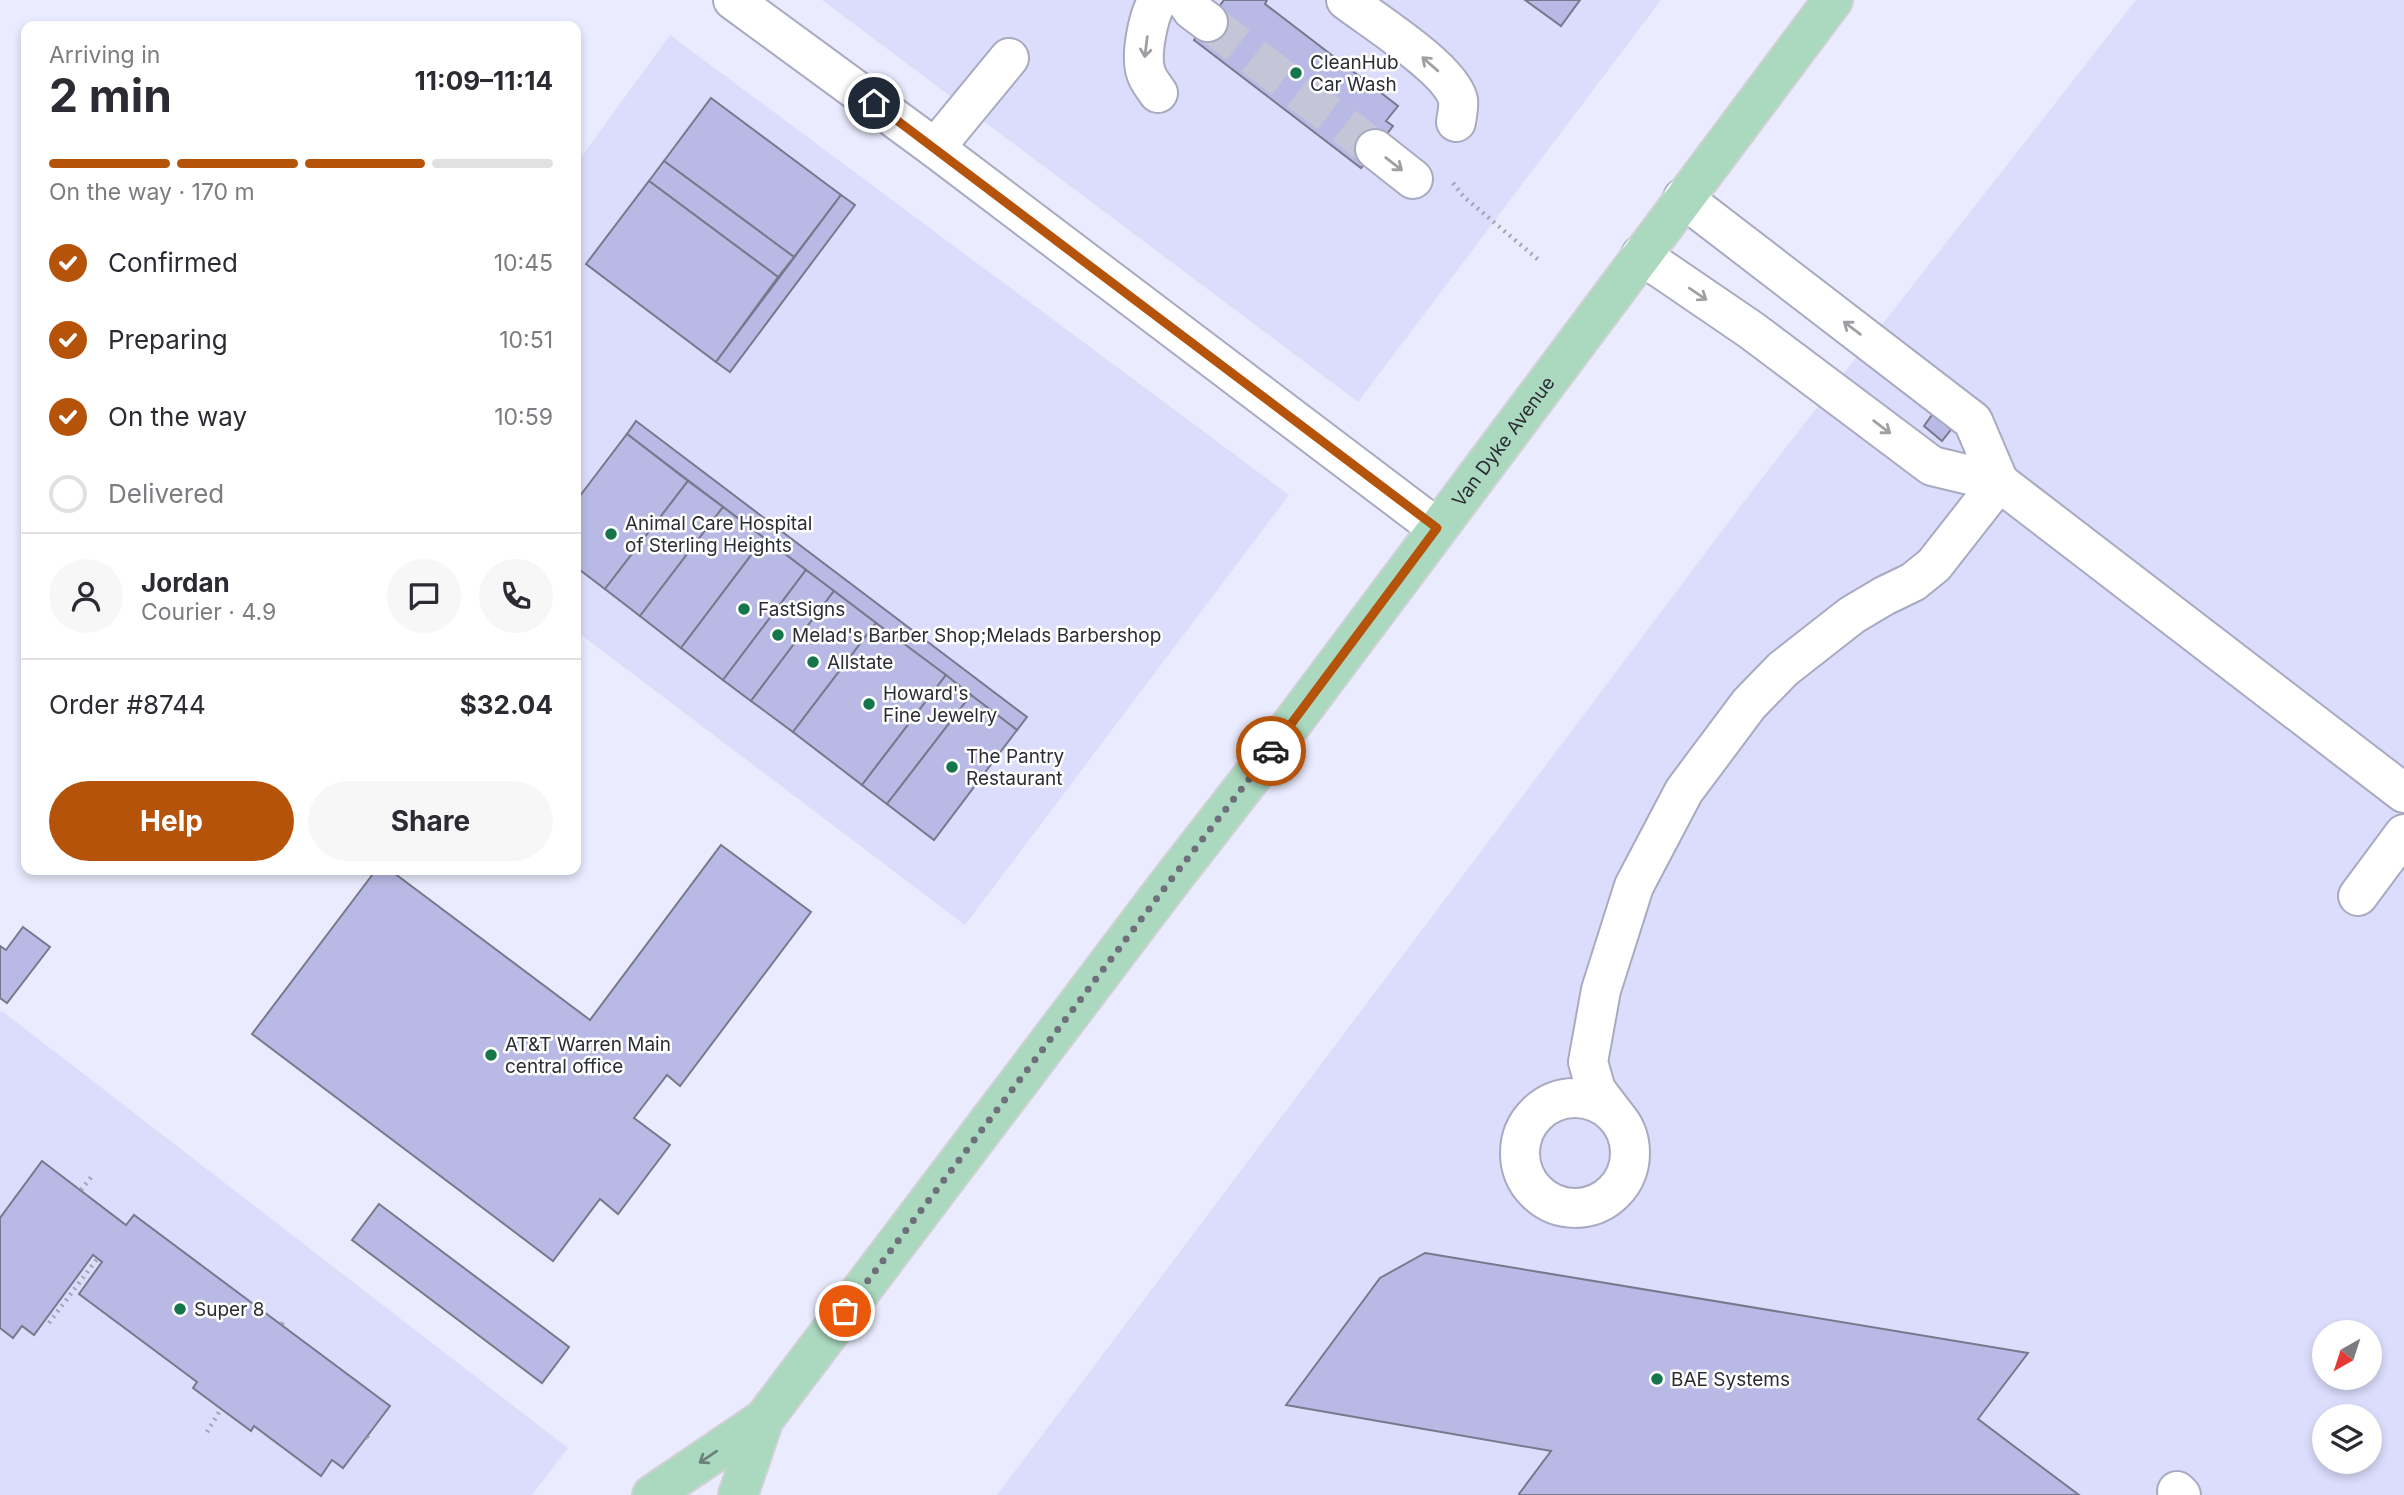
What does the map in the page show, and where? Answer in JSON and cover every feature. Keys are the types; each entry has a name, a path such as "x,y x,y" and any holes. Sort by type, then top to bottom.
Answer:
{"main road":[{"name":"Van Dyke Avenue","path":"738,1495 764,1419 1170,881 1264,761 1833,0"},
{"name":"Van Dyke Avenue","path":"652,1495 764,1419"}],"street":[{"path":"733,0 935,148 1437,528"},
{"path":"1158,0 1144,52 1146,74 1158,93"},
{"path":"1346,0 1426,59 1447,78 1458,100 1456,122"},
{"path":"935,148 1009,58"},
{"path":"1375,149 1431,177"},
{"path":"1683,198 1973,421 1998,482"},
{"path":"1642,255 1751,330 1932,466 1998,482 2404,793"},
{"path":"1846,400 1882,351"},
{"path":"1588,1062 1596,1090 1625,1129 1630,1146 1629,1164 1623,1180 1612,1194 1597,1203 1580,1208 1563,1206 1546,1199 1532,1187 1523,1170 1520,1152 1523,1133 1533,1117 1572,1085 1588,1062 1601,990 1634,886 1684,792 1749,704 1783,669 1852,615 1913,582 1934,565 1998,482"},
{"path":"2358,896 2404,834"},
{"path":"1547,1105 1564,1099 1583,1098 1601,1104 1615,1115"}],"path":[{"path":"1431,177 1454,185 1464,197 1540,261"},
{"path":"81,1190 92,1176"},
{"path":"49,1323 97,1259"},
{"path":"207,1432 221,1409"}],"shaded area":[{"path":"822,0 1661,0 1358,402"},
{"name":"BAE Systems","path":"2136,0 2404,0 2404,1495 997,1495 1755,487"},
{"path":"670,35 1289,495 965,925 581,635 581,157"},
{"path":"2,1011 568,1448 532,1495 0,1495"}],"building":[{"name":"CleanHub Car Wash","path":"1224,0 1267,0 1265,4 1398,106 1386,121 1393,126 1361,168 1194,40"},
{"path":"1525,0 1580,0 1561,26"},
{"path":"711,98 841,195 794,257 664,161"},
{"path":"664,161 794,257 778,277 649,181"},
{"path":"649,181 778,277 716,362 586,264"},
{"path":"841,195 855,205 730,372 716,362"},
{"path":"1934,412 1953,427 1942,441 1924,426"},
{"path":"636,421 1027,717 1017,730 627,434"},
{"name":"Animal Care Hospital of Sterling Heights","path":"627,434 688,481 605,589 581,571 581,494"},
{"path":"688,481 723,507 640,616 605,589"},
{"path":"723,507 764,538 681,648 640,616"},
{"name":"FastSigns","path":"764,538 806,570 723,680 681,648"},
{"name":"Melad's Barber Shop;Melads Barbershop","path":"806,570 834,591 751,701 723,680"},
{"name":"Allstate","path":"834,591 876,623 793,732 751,701"},
{"name":"Howard's Fine Jewelry","path":"876,623 946,675 862,785 793,732"},
{"path":"946,675 971,695 887,804 862,785"},
{"name":"The Pantry Restaurant","path":"971,695 1017,730 934,840 887,804"},
{"name":"AT&T Warren Main central office","path":"721,845 811,912 680,1086 667,1075 634,1118 670,1145 618,1214 600,1199 553,1261 252,1034 372,875 397,875 590,1020"},
{"path":"23,927 50,947 7,1003 0,998 0,946 6,950"},
{"name":"Super 8","path":"42,1161 126,1225 134,1215 390,1406 343,1468 332,1460 321,1476 254,1426 251,1431 193,1388 197,1382 79,1294 102,1262 93,1255 34,1335 22,1326 13,1338 0,1328 0,1218"},
{"path":"379,1204 569,1347 542,1383 352,1240"},
{"name":"BAE Systems","path":"1425,1253 2028,1353 1978,1419 2079,1495 1520,1495 1551,1451 1286,1405 1380,1278"}],"tunnel":[{"path":"1208,22 1375,149"}],"way so far":[{"path":"845,1311 1271,751"}],"place":[{"name":"CleanHub Car Wash","path":"1296,73"},
{"name":"Animal Care Hospital of Sterling Heights","path":"611,534"},
{"name":"FastSigns","path":"744,609"},
{"name":"Melad's Barber Shop;Melads Barbershop","path":"778,635"},
{"name":"Allstate","path":"813,662"},
{"name":"Howard's Fine Jewelry","path":"869,704"},
{"name":"The Pantry Restaurant","path":"952,767"},
{"name":"AT&T Warren Main central office","path":"491,1055"},
{"name":"Super 8","path":"180,1309"},
{"name":"BAE Systems","path":"1657,1379"}],"route":[{"path":"874,103 1437,528 1271,751"}]}
